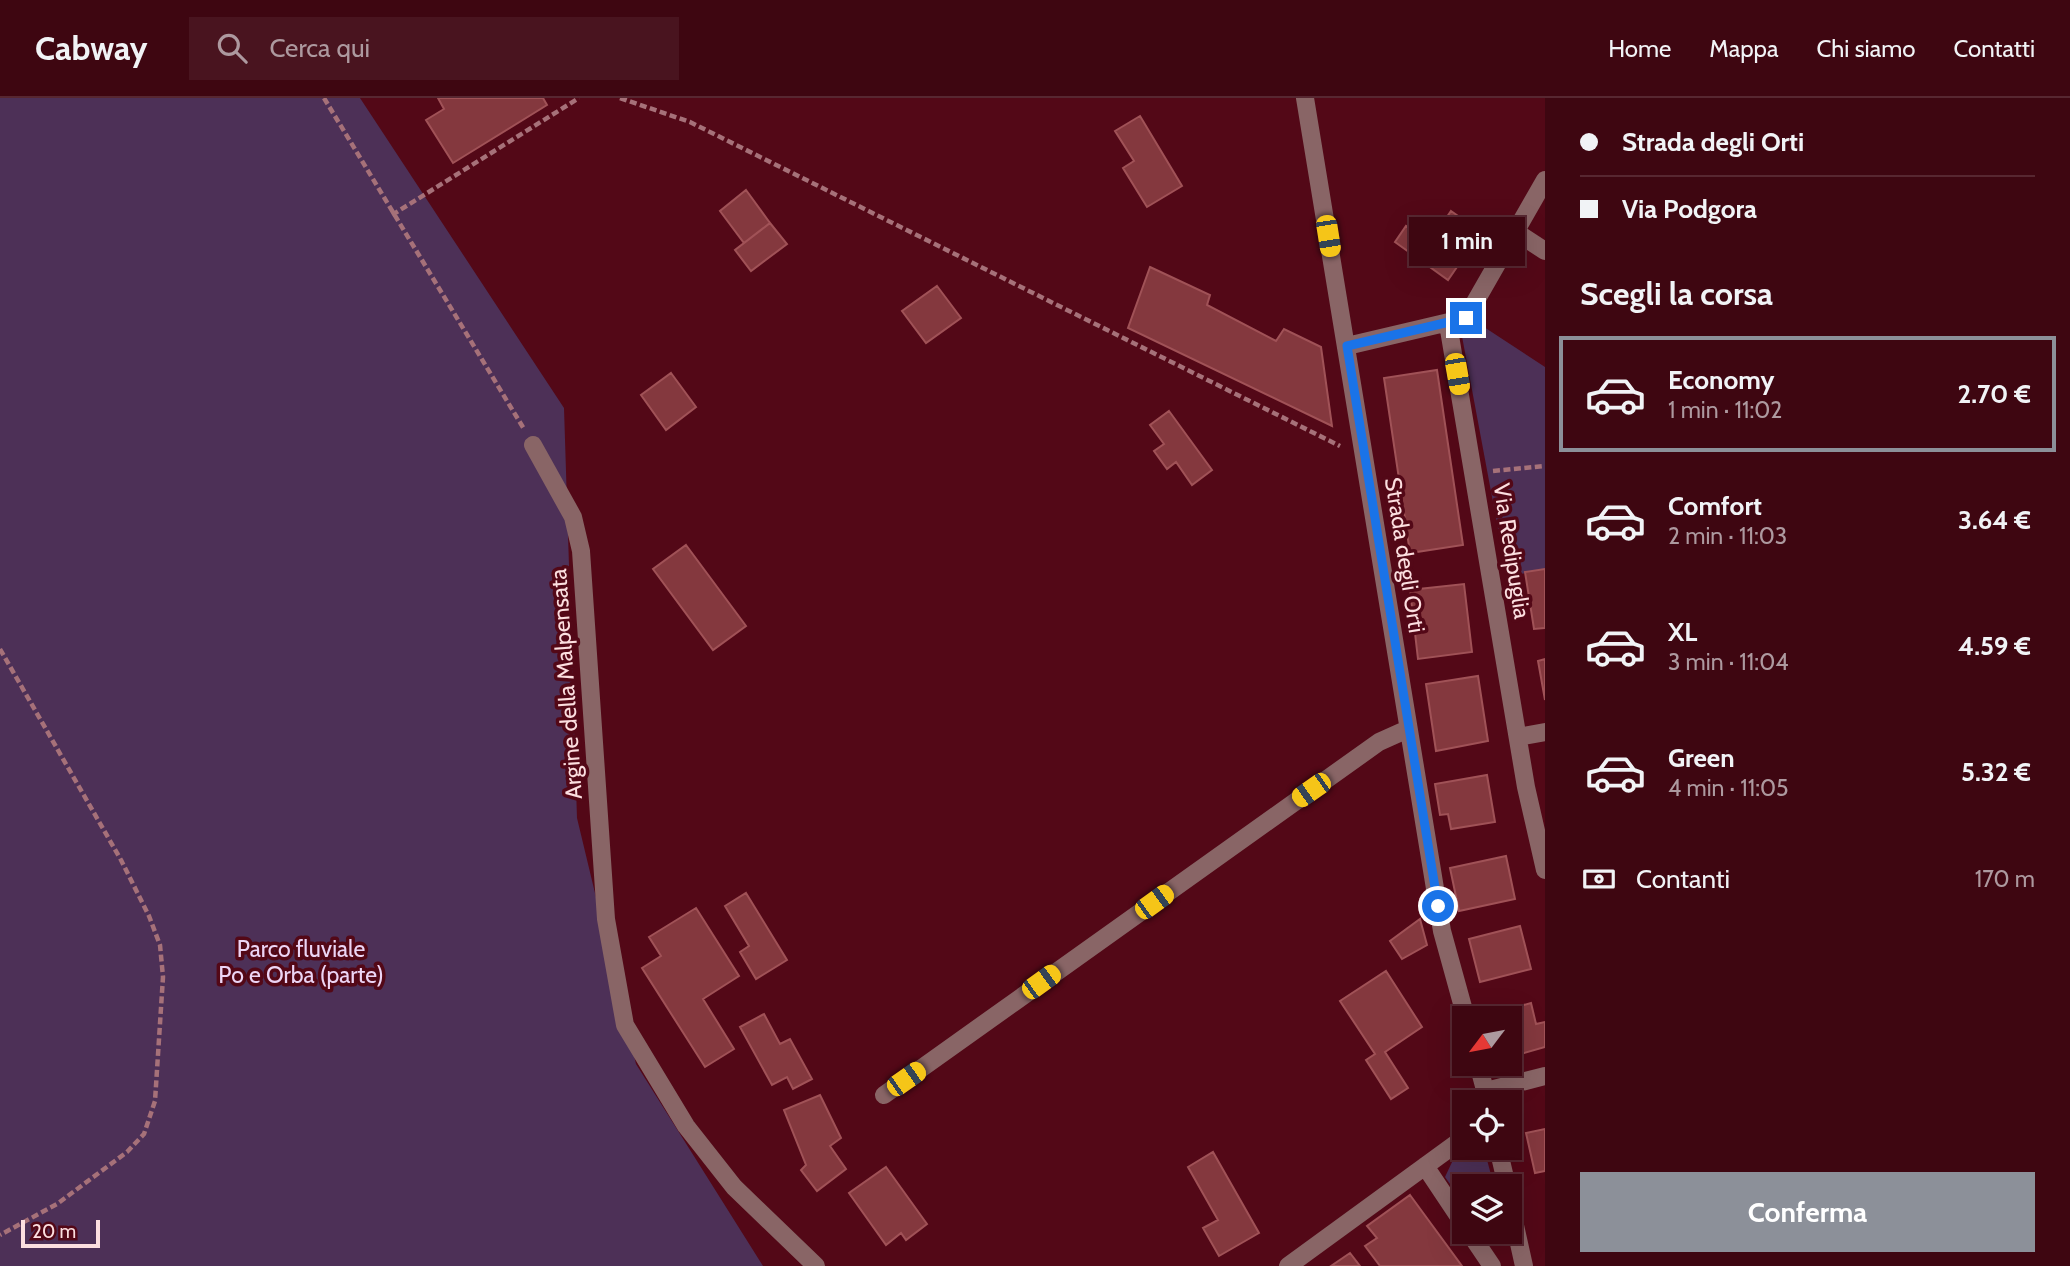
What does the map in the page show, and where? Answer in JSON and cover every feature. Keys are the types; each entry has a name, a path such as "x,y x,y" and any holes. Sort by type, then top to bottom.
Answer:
{"street":[{"name":"Strada degli Orti","path":"1305,98 1442,931 1463,1006"},
{"path":"1347,346 1466,318 1545,180"},
{"path":"1516,232 1545,251"},
{"name":"Via Redipuglia","path":"1448,324 1526,787 1545,870"},
{"name":"Argine della Malpensata","path":"533,445 573,517 581,551 606,919 625,1025 686,1126 734,1187 816,1266"},
{"path":"884,1095 1379,742 1408,729"},
{"path":"1518,737 1545,733"},
{"path":"1506,1090 1545,1076"},
{"path":"1288,1266 1452,1146"},
{"path":"1425,1166 1452,1206"},
{"path":"1477,1244 1492,1266"},
{"path":"1519,1244 1524,1266"}],"path":[{"path":"324,98 392,215 533,445"},
{"path":"392,215 579,98"},
{"path":"620,98 691,122 1364,458"},
{"path":"1474,474 1545,466"},
{"path":"0,649 114,848 149,916 160,945 163,977 155,1101 144,1134 127,1152 57,1204 0,1235"}],"green space":[{"name":"Parco fluviale Po e Orba (parte)","path":"0,98 360,98 564,408 577,818 636,1064 763,1266 0,1266"},
{"path":"1484,327 1545,367 1545,569 1507,577 1461,331"},
{"path":"1453,1160 1487,1160 1491,1174 1452,1174 1452,1187 1445,1177"}],"building":[{"path":"438,98 543,98 547,105 453,163 426,120 444,109"},
{"path":"1140,116 1182,186 1147,207 1123,168 1134,161 1115,131"},
{"path":"746,190 770,223 744,243 720,211"},
{"path":"1451,211 1481,232 1448,280 1395,242 1406,226 1430,242"},
{"path":"770,223 787,244 751,271 735,250"},
{"path":"1150,267 1210,295 1207,305 1276,341 1284,329 1321,347 1332,426 1128,328"},
{"path":"937,286 961,318 926,343 902,311"},
{"path":"1437,370 1463,545 1410,553 1384,378"},
{"path":"671,373 696,407 666,430 641,395"},
{"path":"1169,411 1212,470 1192,485 1176,462 1167,469 1154,451 1164,444 1150,425"},
{"path":"686,545 746,626 713,650 653,569"},
{"path":"1545,569 1545,628 1534,629 1525,572"},
{"path":"1464,584 1472,652 1418,659 1410,590"},
{"path":"1545,659 1545,700 1538,661"},
{"path":"1478,676 1488,741 1436,751 1426,684"},
{"path":"1487,775 1495,822 1451,829 1448,814 1440,815 1435,784"},
{"path":"1506,856 1515,899 1459,911 1450,868"},
{"path":"746,893 787,960 756,979 740,952 749,946 725,906"},
{"path":"696,908 739,976 703,999 734,1049 705,1067 642,968 661,956 649,937"},
{"path":"1420,919 1427,945 1402,959 1390,941"},
{"path":"1520,926 1531,969 1480,982 1469,939"},
{"path":"1386,971 1422,1027 1385,1052 1408,1088 1391,1099 1366,1060 1375,1054 1340,1001"},
{"path":"1531,1003 1536,1024 1545,1022 1545,1047 1522,1054 1520,1006"},
{"path":"764,1014 780,1044 790,1039 812,1079 793,1089 787,1077 772,1085 740,1027"},
{"path":"820,1095 841,1138 830,1146 846,1169 817,1191 801,1170 806,1165 784,1110"},
{"path":"1545,1129 1545,1171 1535,1173 1526,1133"},
{"path":"1213,1152 1259,1233 1219,1256 1203,1228 1218,1220 1188,1167"},
{"path":"886,1167 927,1224 906,1240 901,1233 886,1245 849,1193"},
{"path":"1410,1195 1462,1266 1380,1266 1365,1246 1377,1238 1367,1226"},
{"path":"1350,1253 1360,1266 1331,1266"}],"route":[{"path":"1438,906 1347,346 1466,318"}]}
